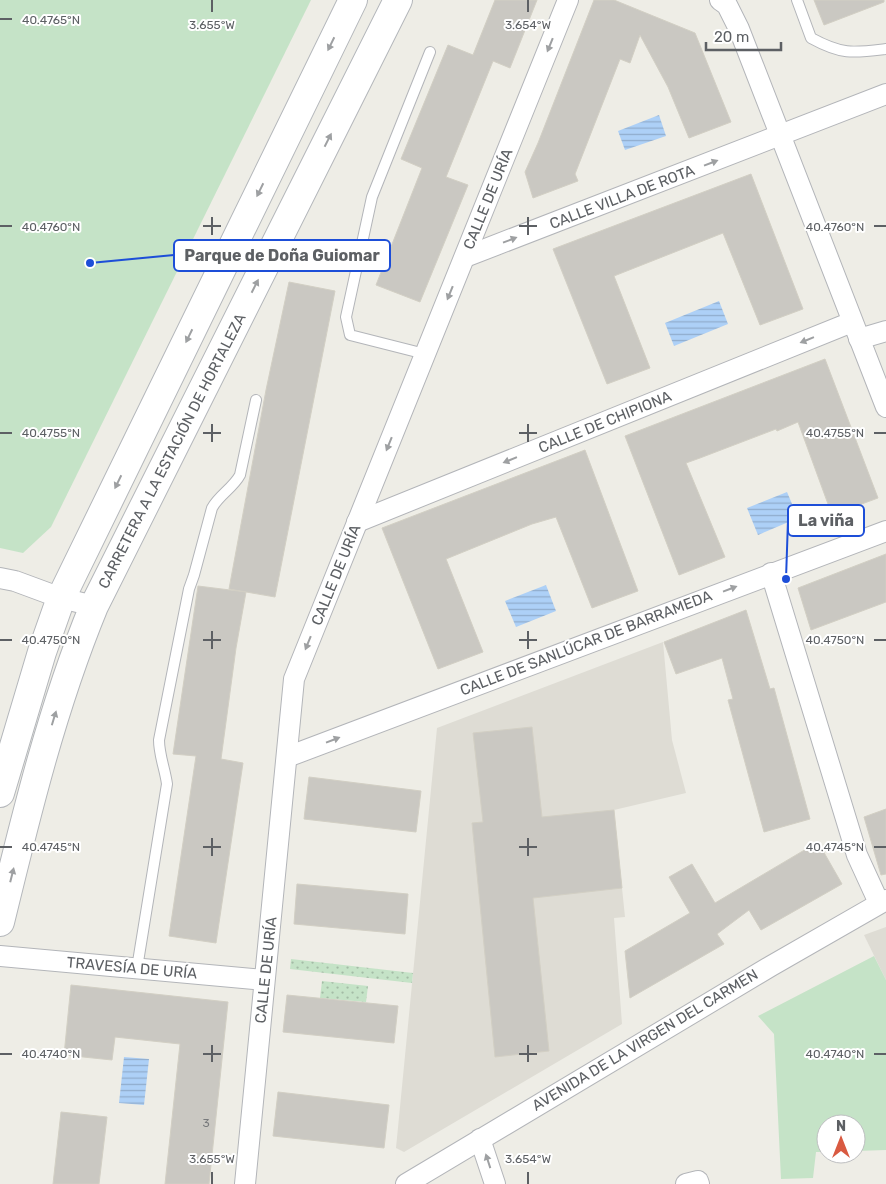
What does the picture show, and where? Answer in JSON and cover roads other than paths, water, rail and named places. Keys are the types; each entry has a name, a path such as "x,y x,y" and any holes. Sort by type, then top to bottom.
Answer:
{"street":[{"path":"0,793 42,652 61,598 353,0"},
{"name":"CARRETERA A LA ESTACIÓN DE HORTALEZA","path":"0,922 33,790 70,666 94,606 398,0"},
{"name":"CALLE DE URÍA","path":"245,1184 294,679 568,0"},
{"path":"720,0 727,5 739,29 886,408"},
{"name":"CALLE VILLA DE ROTA","path":"464,257 886,94"},
{"name":"CALLE DE CHIPIONA","path":"357,522 856,330 886,331"},
{"name":"CALLE DE SANLÚCAR DE BARRAMEDA","path":"287,758 886,531"},
{"path":"771,573 857,855 883,902"},
{"path":"0,578 14,581 61,598 94,606"},
{"name":"AVENIDA DE LA VIRGEN DEL CARMEN","path":"406,1184 883,902"},
{"name":"TRAVESÍA DE URÍA","path":"0,956 264,980"},
{"path":"480,1139 495,1184"},
{"path":"686,1184 698,1181 699,1184"}],"lane":[{"path":"797,0 812,38 828,47 852,53 886,49"},
{"path":"425,354 350,335 346,317 372,197 430,52"},
{"path":"137,968 166,784 166,772 159,748 159,740 189,589 212,508 235,484 240,475 256,400"}],"water":[{"path":"659,115 666,136 625,150 618,131"},
{"path":"719,301 728,324 674,346 665,323"},
{"path":"787,492 798,518 758,535 747,508"},
{"path":"546,585 556,611 516,627 505,601"},
{"path":"124,1057 149,1059 144,1105 119,1103"}],"place":[{"name":"Parque de Doña Guiomar","path":"90,263"},
{"name":"La viña","path":"786,579"}]}
